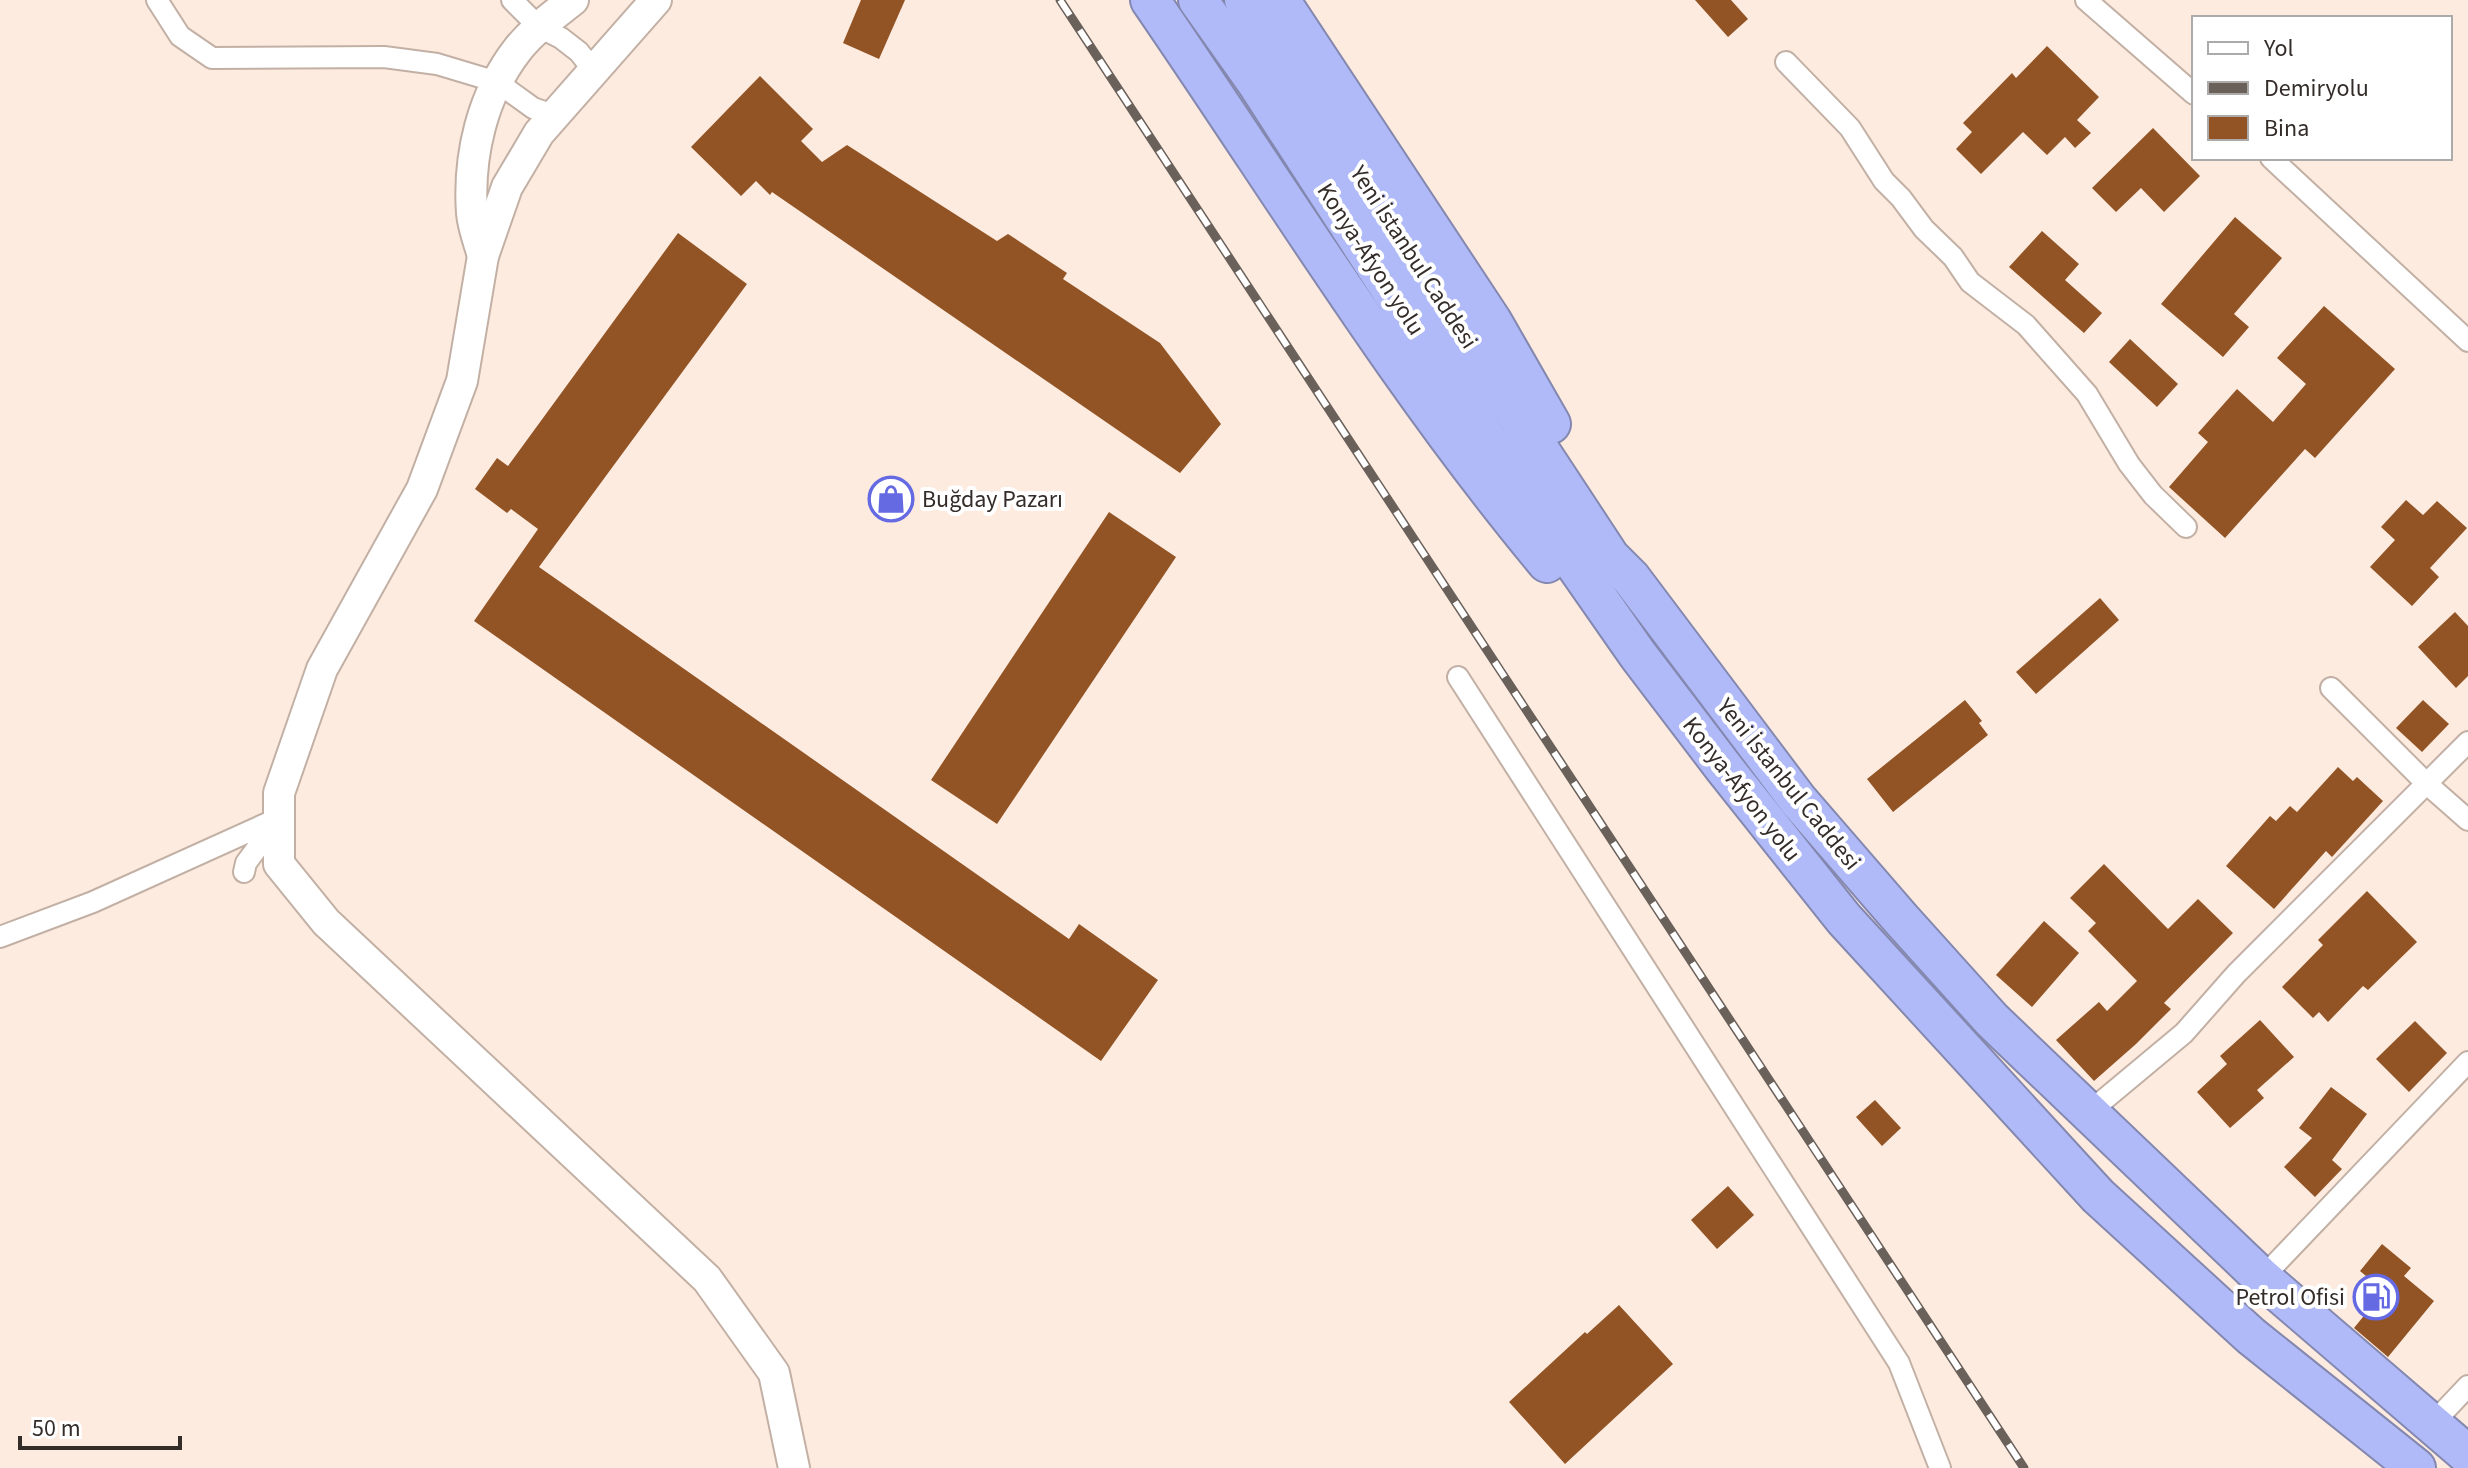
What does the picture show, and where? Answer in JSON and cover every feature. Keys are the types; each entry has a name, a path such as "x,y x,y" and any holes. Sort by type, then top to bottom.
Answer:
{"highway":[{"path":"1150,0 1442,431 1569,590 1638,655"},
{"name":"Konya-Afyon yolu","path":"1198,0 1256,82 1488,440 1638,655 1844,919 2098,1196 2251,1336 2416,1468"},
{"name":"Yeni İstanbul Caddesi","path":"1244,0 1610,557 1631,578 1798,800 1992,1020 2262,1278 2468,1455"},
{"path":"1280,0 1492,321 1626,550 1631,578"}],"street":[{"path":"157,0 180,36 212,58 384,57 437,64 497,82 533,108 553,115"},
{"path":"512,0 539,27 579,52 593,70"},
{"path":"483,256 472,216 476,142 484,112 497,82 518,49 539,27 573,0"},
{"path":"656,0 553,115 507,187 483,256 462,381 422,489 322,669 279,793 279,864 326,922 707,1279 774,1373 794,1468"},
{"path":"2086,0 2192,92"},
{"path":"1786,62 1850,128 1884,181 1924,229 1953,257 1970,282 2026,325 2087,394 2129,464 2153,495 2186,527"},
{"path":"2273,160 2468,341"},
{"path":"1458,677 1899,1363 1940,1468"},
{"path":"2331,688 2427,784 2468,820"},
{"path":"2088,1113 2184,1033 2236,974 2468,742"},
{"path":"244,872 246,863 279,818"},
{"path":"0,937 93,902 279,818"},
{"path":"2262,1278 2468,1062"},
{"path":"2432,1424 2468,1386"}],"building":[{"path":"861,0 905,0 879,59 843,43"},
{"path":"1695,0 1731,0 1748,19 1728,37"},
{"path":"2047,46 2099,97 2077,120 2091,133 2075,148 2065,137 2047,155 2023,132 1981,174 1956,149 1972,132 1963,123 2012,73 2016,78"},
{"path":"760,76 813,129 801,141 822,162 847,145 997,241 1008,234 1067,273 1063,279 1160,343 1221,424 1180,473 772,192 770,195 756,181 741,196 691,147"},
{"path":"2153,128 2200,176 2164,212 2141,188 2116,212 2092,188"},
{"path":"2235,217 2282,258 2234,314 2249,327 2223,357 2161,304"},
{"path":"2042,231 2079,264 2065,280 2102,313 2084,333 2009,267"},
{"path":"678,233 747,284 539,567 1069,939 1079,924 1158,980 1101,1061 474,621 538,529 511,509 507,513 475,489 497,458 508,466"},
{"path":"2324,306 2395,369 2315,458 2305,449 2225,538 2169,487 2208,442 2198,433 2237,389 2273,422 2306,384 2277,358"},
{"path":"2130,339 2178,384 2157,407 2109,362"},
{"path":"2406,500 2423,515 2437,501 2467,528 2430,568 2439,577 2412,606 2370,567 2395,540 2381,527"},
{"path":"1109,512 1176,557 997,824 931,780"},
{"path":"2100,598 2119,620 2036,694 2016,672"},
{"path":"2455,612 2468,626 2468,676 2456,688 2418,647"},
{"path":"1965,700 1982,721 1979,723 1988,735 1893,812 1867,779"},
{"path":"2423,700 2449,724 2422,752 2396,728"},
{"path":"2338,767 2353,781 2357,777 2383,801 2332,857 2326,851 2274,909 2226,866 2270,816 2276,821 2290,806 2297,812"},
{"path":"2104,864 2168,929 2198,899 2233,933 2164,1003 2171,1009 2094,1081 2056,1040 2099,1002 2107,1011 2137,981 2088,931 2096,923 2070,898"},
{"path":"2367,891 2417,942 2368,990 2363,986 2328,1022 2319,1012 2313,1018 2282,987 2323,945 2318,940"},
{"path":"2044,921 2079,953 2032,1007 1996,975"},
{"path":"2260,1020 2294,1057 2257,1090 2264,1098 2230,1128 2197,1092 2227,1064 2220,1056"},
{"path":"2415,1021 2447,1053 2409,1092 2376,1059"},
{"path":"2331,1087 2367,1114 2332,1160 2342,1169 2315,1197 2284,1167 2312,1138 2299,1128"},
{"path":"1875,1100 1901,1128 1882,1146 1856,1117"},
{"path":"1728,1186 1754,1215 1717,1249 1691,1220"},
{"path":"2382,1244 2411,1268 2404,1276 2434,1301 2388,1357 2354,1328 2384,1291 2360,1271"},
{"path":"1619,1305 1673,1364 1565,1464 1509,1402"}],"railway":[{"path":"1060,0 2024,1468"}],"place":[{"name":"Buğday Pazarı","path":"891,499"},
{"name":"Petrol Ofisi","path":"2376,1297"}]}
